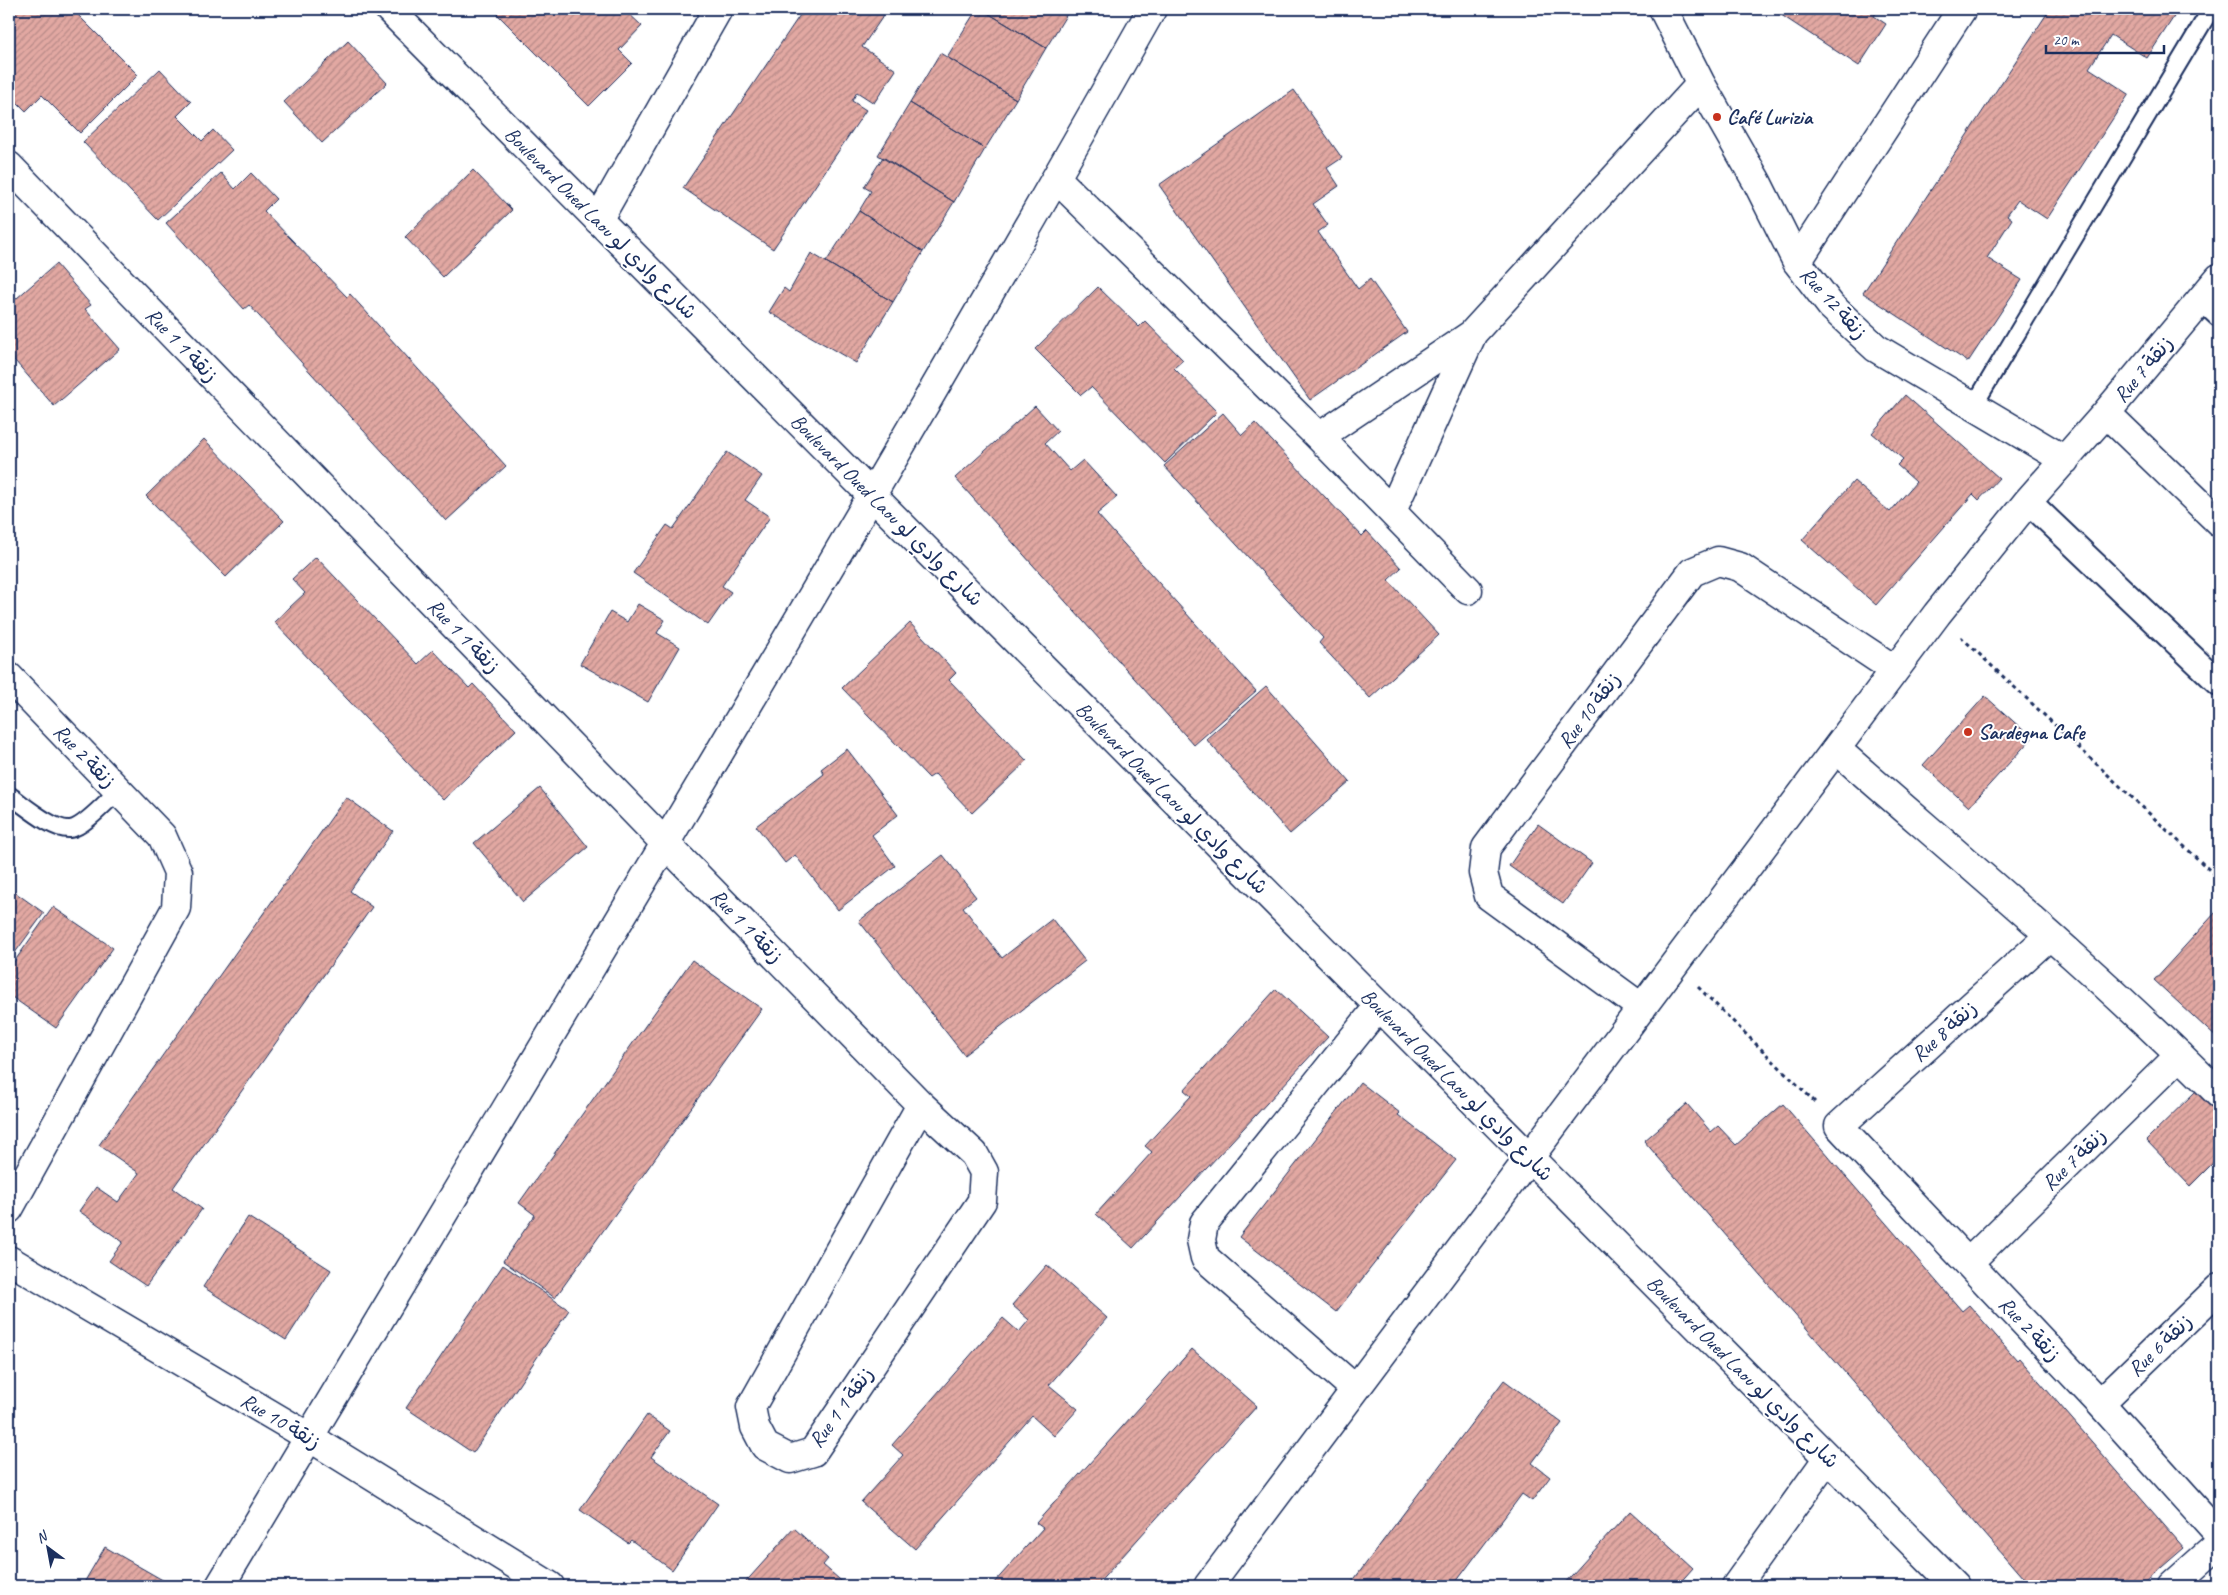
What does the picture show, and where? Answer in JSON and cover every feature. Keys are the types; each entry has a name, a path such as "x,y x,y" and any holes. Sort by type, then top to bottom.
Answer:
{"street":[{"name":"Boulevard Oued Laou شارع وادي لو","path":"389,9 1955,1586"},
{"path":"598,220 718,9"},
{"path":"220,1586 872,496 1152,9"},
{"name":"Rue 12 زنقة","path":"1663,9 1702,84 1757,182 1797,262 1831,306 1876,348 2065,460"},
{"path":"1797,262 1962,9"},
{"path":"1319,437 1472,334 1702,84"},
{"name":"Rue 1 زنقة 1","path":"9,166 921,1105 974,1154 984,1172 982,1201 813,1452 790,1458 765,1446 755,1427 751,1407 921,1105"},
{"path":"1056,178 1319,437 1468,590"},
{"name":"Rue 7 زنقة","path":"1208,1586 1937,614 2028,501 2214,296"},
{"path":"1392,511 1472,334"},
{"path":"2106,413 2219,522"},
{"path":"2028,501 2219,683"},
{"name":"Rue 10 زنقة","path":"1642,1008 1489,896 1483,873 1486,848 1692,572 1718,561 1740,567 1895,670"},
{"name":"Rue 2 زنقة","path":"9,677 162,836 178,872 176,908 9,1209"},
{"path":"1836,749 2049,936 2180,1055 2219,1094"},
{"name":"Rue 8 زنقة","path":"1839,1126 2049,936"},
{"path":"1355,1389 1205,1258 1200,1240 1204,1223 1379,1006"},
{"name":"Rue 7 زنقة","path":"1968,1263 2180,1055"},
{"name":"Rue 2 زنقة","path":"1839,1126 2100,1403 2219,1535"},
{"name":"Rue 10 زنقة","path":"9,1260 308,1438 550,1586"},
{"name":"Rue 6 زنقة","path":"2100,1403 2219,1288"},
{"path":"1736,1586 1828,1458"},
{"path":"2172,1586 2219,1544"}],"lane":[{"path":"1973,406 2211,9"},
{"path":"9,795 58,828 71,830 82,823 118,791"}],"path":[{"path":"1937,614 2219,879"},
{"path":"1675,964 1839,1126"}],"building":[{"path":"9,9 72,9 138,75 80,133 42,95 26,111 9,94 9,68 13,63 9,58"},
{"path":"492,9 624,9 642,26 619,50 632,63 589,106"},
{"path":"804,9 888,9 862,47 896,70 874,103 857,92 852,101 866,110 773,249 683,188"},
{"path":"977,9 981,9 1046,48 1016,99 947,57"},
{"path":"981,9 1070,9 1046,48"},
{"path":"1772,9 1879,9 1874,16 1886,24 1859,66"},
{"path":"2050,9 2179,9 2147,58 2111,35 2089,68 2129,94 2047,219 2018,200 2007,215 2012,219 1987,258 2022,280 1968,362 1863,293"},
{"path":"348,41 387,83 322,143 284,102"},
{"path":"940,53 1016,99 985,149 910,103"},
{"path":"160,69 191,102 177,116 202,141 213,130 232,150 158,220 83,142"},
{"path":"1294,90 1342,158 1327,168 1339,186 1313,204 1328,225 1318,232 1358,289 1370,279 1407,332 1310,400 1159,185"},
{"path":"910,103 985,149 954,202 878,155"},
{"path":"883,157 954,202 923,252 859,211 871,191 864,187"},
{"path":"473,170 512,210 443,277 405,237"},
{"path":"221,173 235,189 251,173 276,199 264,211 347,297 350,294 506,466 446,521 249,305 244,309 166,223"},
{"path":"859,211 923,252 893,302 826,262"},
{"path":"811,253 893,302 856,363 769,312 784,288 789,292"},
{"path":"56,264 91,305 85,309 120,349 54,406 9,354 9,305"},
{"path":"1098,287 1139,327 1145,321 1183,360 1174,368 1217,412 1165,463 1091,387 1081,395 1035,349"},
{"path":"1905,395 1999,478 1979,500 1973,494 1876,605 1802,540 1854,481 1890,512 1916,482 1897,465 1903,459 1872,433"},
{"path":"1035,406 1058,431 1045,443 1070,471 1083,460 1117,497 1097,514 1256,691 1194,745 955,478"},
{"path":"1223,413 1242,435 1255,423 1362,536 1367,531 1401,568 1388,580 1439,635 1370,698 1319,643 1323,638 1164,466"},
{"path":"204,439 284,521 226,577 146,496"},
{"path":"727,452 762,476 745,500 770,517 722,586 731,592 708,625 633,573 667,525 673,529"},
{"path":"316,557 418,664 433,650 469,688 473,684 516,730 443,800 274,622 305,593 292,579"},
{"path":"638,604 665,620 657,633 680,647 648,702 580,664 610,612 627,622"},
{"path":"910,623 956,673 949,680 1027,761 972,813 935,774 929,778 842,688"},
{"path":"1266,686 1350,782 1290,834 1206,739"},
{"path":"1985,696 2032,738 1969,807 1923,765"},
{"path":"847,749 898,815 872,835 895,866 838,910 795,855 785,863 756,826 824,774 821,769"},
{"path":"540,788 588,847 523,902 474,843"},
{"path":"346,797 393,831 350,891 372,907 173,1188 202,1209 146,1286 109,1261 123,1242 79,1211 96,1187 118,1202 139,1173 99,1145"},
{"path":"1538,824 1592,863 1563,904 1509,866"},
{"path":"943,855 976,897 963,907 1002,958 1052,919 1085,961 964,1055 859,921"},
{"path":"9,888 44,913 9,961"},
{"path":"53,907 113,948 56,1028 9,995 9,969"},
{"path":"2216,912 2219,915 2219,1040 2154,980"},
{"path":"692,960 762,1009 555,1298 503,1261 535,1215 519,1203"},
{"path":"1276,989 1328,1037 1133,1248 1096,1214 1152,1152 1145,1146 1191,1096 1184,1090"},
{"path":"1360,1082 1400,1113 1398,1115 1456,1160 1336,1312 1239,1237"},
{"path":"2197,1090 2219,1113 2219,1157 2190,1186 2146,1140"},
{"path":"1687,1104 1711,1132 1718,1126 1736,1145 1783,1104 1962,1311 1969,1305 2017,1360 2019,1358 2184,1548 2140,1586 2030,1586 1644,1141"},
{"path":"248,1217 331,1270 286,1340 203,1287"},
{"path":"503,1265 569,1310 473,1453 406,1408"},
{"path":"1047,1265 1107,1318 1049,1385 1078,1409 1054,1436 1032,1416 915,1549 861,1502 903,1455 892,1445 1003,1318 1019,1332 1029,1320 1012,1305"},
{"path":"1192,1349 1257,1406 1096,1586 996,1586 993,1584 1043,1528 1036,1523"},
{"path":"1504,1380 1562,1423 1532,1463 1550,1477 1532,1501 1522,1494 1453,1586 1349,1586"},
{"path":"647,1415 670,1431 651,1457 718,1504 672,1570 631,1540 628,1543 580,1510"},
{"path":"1630,1511 1693,1568 1677,1586 1562,1586"},
{"path":"794,1528 828,1559 823,1565 847,1586 742,1586"},
{"path":"105,1547 166,1582 164,1586 82,1586"}],"place":[{"name":"Café Lurizia","path":"1717,117"},
{"name":"Sardegna Cafe","path":"1968,732"}]}
